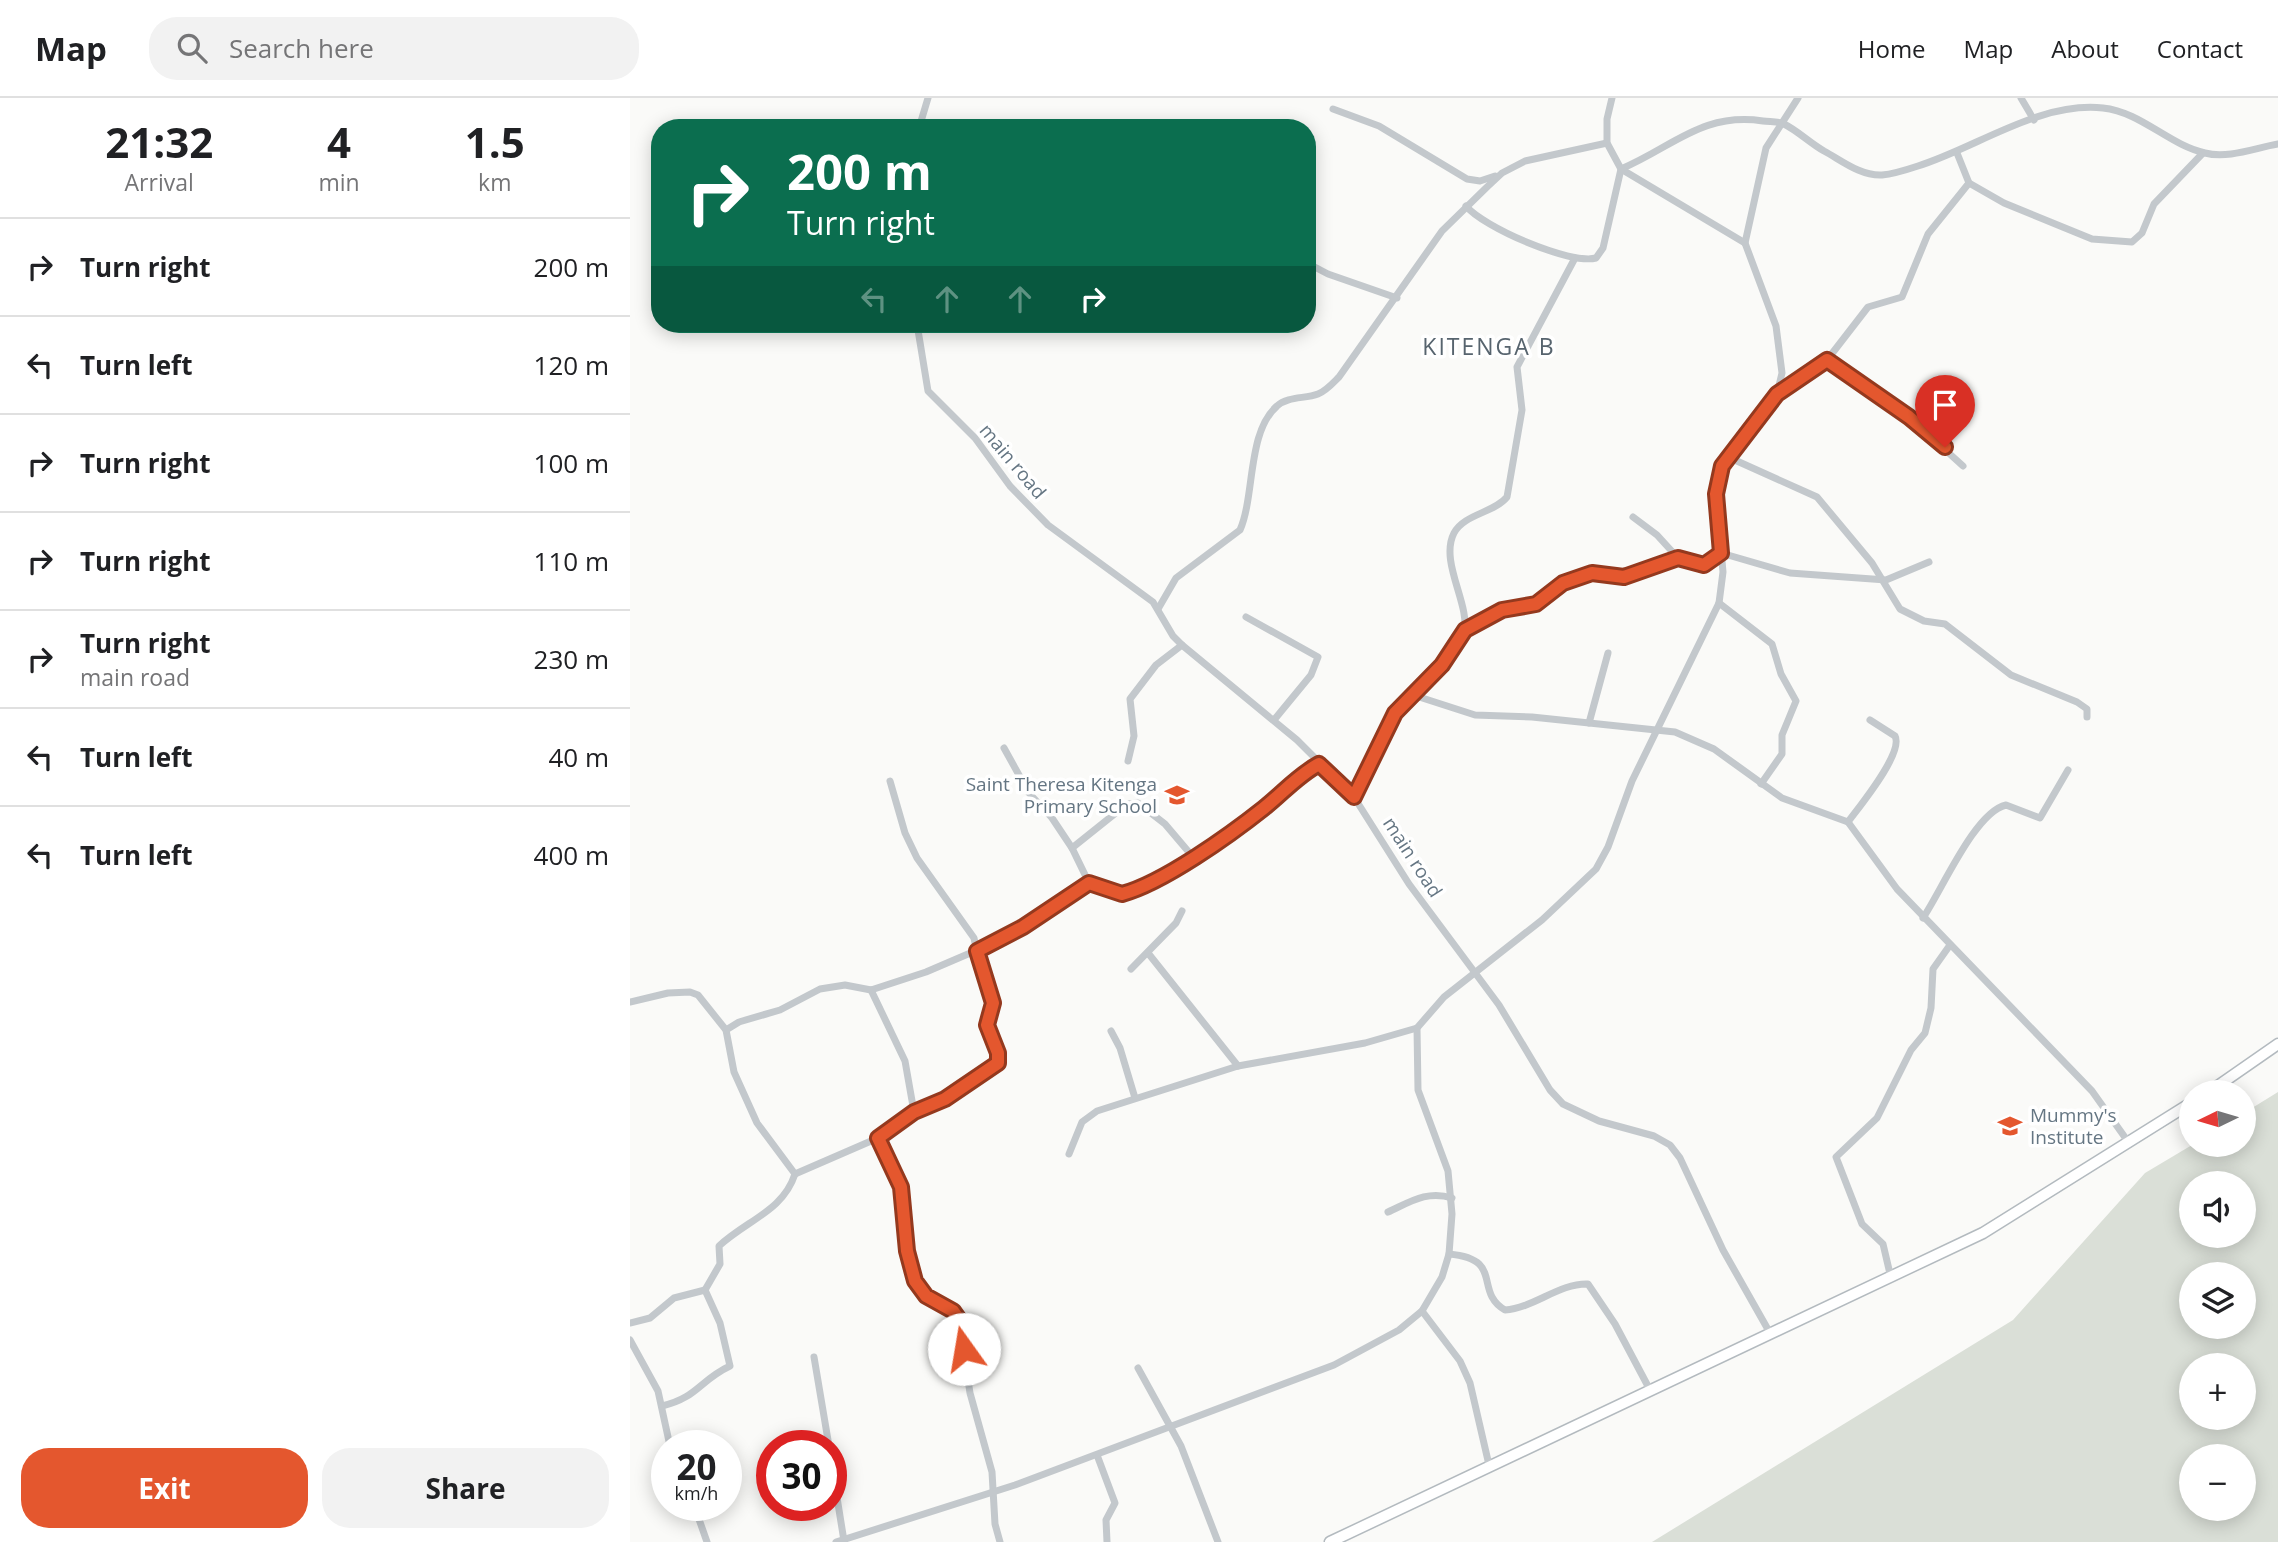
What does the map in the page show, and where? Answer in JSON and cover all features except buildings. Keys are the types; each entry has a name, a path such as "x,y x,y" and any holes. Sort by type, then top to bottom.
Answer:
{"main road":[{"path":"2226,1080 2278,1044"},
{"path":"1330,1542 1983,1233 2179,1111"}],"street":[{"path":"922,119 928,98"},
{"path":"1612,98 1607,119 1606,143 1621,169 1745,243"},
{"path":"1777,394 1782,373 1776,326 1745,243 1758,193 1763,158 1798,98"},
{"path":"2021,98 2034,120"},
{"path":"1621,169 1648,157 1698,127 1722,120 1745,118 1782,123 1809,143 1869,174 1898,172 1957,153 2034,120 2072,108 2104,108 2121,112 2203,153 2226,154 2278,144"},
{"path":"1333,109 1379,126 1467,179 1479,181 1525,162 1606,143"},
{"path":"1957,153 1969,183 2004,203 2092,239 2133,242 2142,233 2154,204 2203,153"},
{"path":"1466,206 1482,222 1555,254 1592,259 1600,254 1621,169"},
{"path":"1158,608 1177,578 1240,530 1245,518 1248,482 1270,414 1278,404 1290,399 1323,392 1339,377 1443,232 1466,206 1502,173"},
{"path":"1069,1154 1082,1122 1097,1111 1238,1066 1364,1043 1417,1028 1444,997 1575,892 1596,869 1657,729 1719,603 1723,587 1716,494 1722,466 1777,394 1827,360 1868,307 1892,302 1905,294 1928,234 1969,183"},
{"path":"1465,630 1454,579 1451,546 1454,533 1460,526 1507,497 1522,410 1517,367 1575,258"},
{"path":"1316,268 1397,298"},
{"name":"main road","path":"918,333 928,391 975,438 1010,486 1048,525 1158,608 1173,636 1182,645 1274,720 1354,797 1426,907 1476,973 1550,1090 1563,1104 1599,1121 1654,1136 1670,1145 1690,1178 1723,1250 1770,1333"},
{"path":"1827,360 1909,417 1963,466"},
{"path":"1728,457 1817,497 1872,563 1900,609 1924,621 1945,624 2011,675 2077,702 2087,709 2087,717"},
{"path":"1633,517 1657,535 1678,558 1704,565 1721,553"},
{"path":"1721,553 1790,573 1881,580 1893,579 1907,569 1929,562"},
{"path":"1354,797 1395,713 1442,665 1465,630 1502,610 1536,604 1563,583 1592,573 1624,577 1678,558"},
{"path":"1719,603 1772,644 1781,674 1797,701 1782,735 1782,754 1760,784"},
{"path":"1246,617 1317,653 1311,676 1274,720"},
{"path":"1128,761 1134,736 1130,699 1156,665 1182,645"},
{"path":"1589,723 1608,653"},
{"path":"1413,695 1475,715 1675,732 1714,749 1782,798 1848,822 1873,860 1923,918 2092,1091 2129,1143"},
{"path":"1848,822 1873,789 1896,748 1895,736 1870,720"},
{"path":"1004,748 1029,793 1052,818 1072,848 1089,883 1122,894 1181,867 1319,764"},
{"path":"1923,918 1975,831 1991,811 2007,805 2040,818 2068,770"},
{"path":"630,1323 650,1318 674,1298 705,1290 720,1264 719,1246 745,1224 784,1199 795,1174 878,1138 914,1112 945,1099 998,1063 998,1053 987,1025 993,1003 974,938 917,858 905,833 890,781"},
{"path":"1072,848 1127,804 1138,803 1165,824 1193,857"},
{"path":"726,1030 834,986 871,990 901,982 977,951 1023,927 1089,883"},
{"path":"1131,969 1176,923 1181,911"},
{"path":"1891,1278 1883,1244 1861,1224 1836,1157 1877,1118 1911,1050 1925,1033 1931,1008 1933,969 1950,945"},
{"path":"1148,953 1238,1066"},
{"path":"871,990 905,1061 914,1112"},
{"path":"630,1002 668,993 694,993 726,1030 737,1083 764,1136 795,1174"},
{"path":"839,1521 841,1541 1097,1455 1170,1425 1334,1365 1399,1330 1422,1311 1437,1288 1448,1254 1452,1198 1448,1171 1418,1090 1415,1050 1417,1028"},
{"path":"1111,1031 1120,1048 1135,1098"},
{"path":"878,1138 901,1187 907,1251 915,1281 926,1296 953,1311 960,1321 970,1393 995,1491 995,1524 1000,1542"},
{"path":"1388,1212 1409,1199 1438,1193 1452,1198"},
{"path":"1448,1254 1469,1256 1480,1264 1493,1297 1505,1310 1528,1304 1575,1284 1588,1284 1615,1324 1650,1390"},
{"path":"662,1406 687,1399 710,1375 730,1366 720,1323 705,1290"},
{"path":"1422,1311 1460,1361 1470,1383 1489,1465"},
{"path":"630,1340 658,1391 667,1430"},
{"path":"814,1357 826,1430"},
{"path":"1138,1368 1187,1459 1218,1542"},
{"path":"1097,1455 1115,1503 1106,1520 1107,1542"},
{"path":"700,1521 707,1542"}],"shaded area":[{"path":"2278,1092 2278,1542 1652,1542 2013,1320 2145,1173 2179,1153 2179,1157 2256,1157 2256,1106"}],"place":[{"name":"Saint Theresa Kitenga Primary School","path":"1177,795"},
{"name":"Mummy's Institute","path":"2010,1126"}],"district":[{"name":"KITENGA B","path":"1489,346"}],"route":[{"path":"964,1349 960,1321 953,1311 926,1296 915,1281 907,1251 901,1187 878,1138 914,1112 945,1099 998,1063 998,1053 987,1025 993,1003 980,968 977,951 1023,927 1089,883 1122,894 1181,867 1262,809 1302,774 1319,764 1354,797 1395,713 1442,665 1465,630 1489,616 1502,610 1536,604 1563,583 1592,573 1624,577 1678,558 1704,565 1721,553 1716,494 1722,466 1777,394 1804,379 1827,360 1909,417 1945,447"}]}
